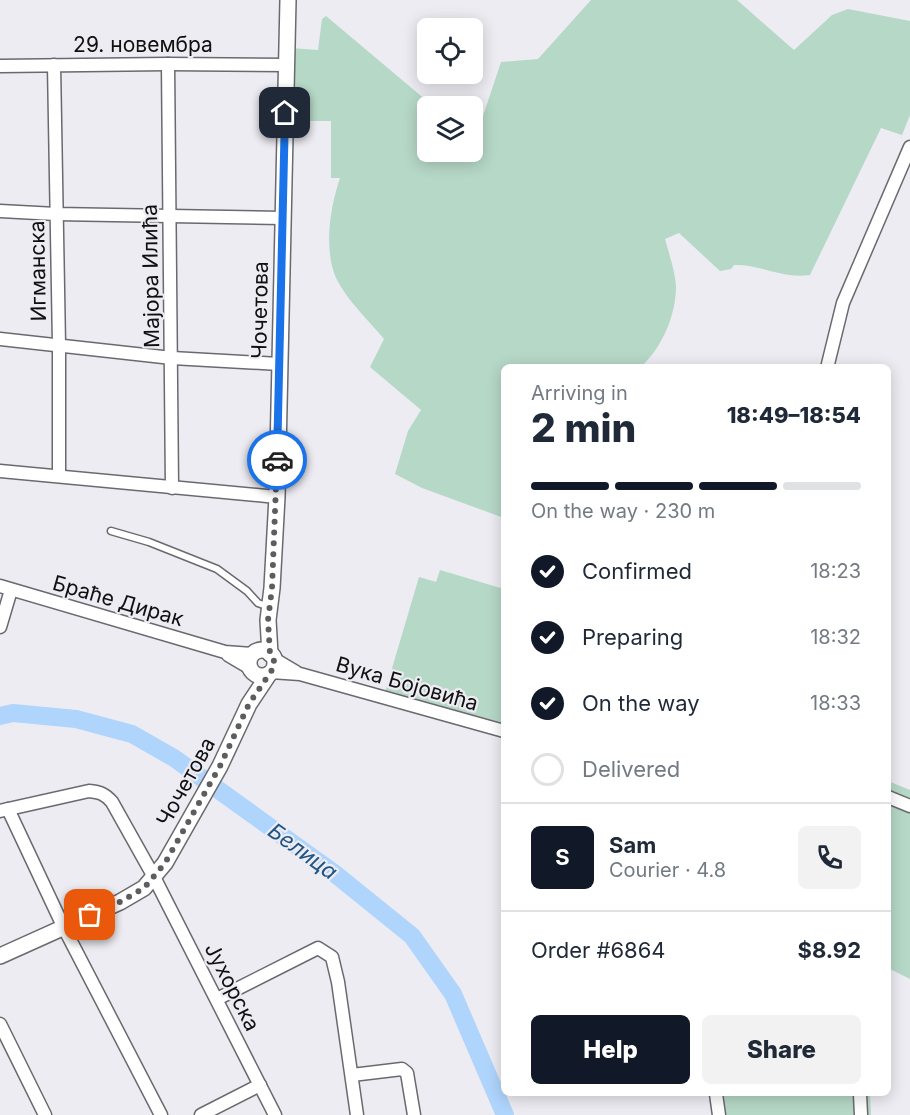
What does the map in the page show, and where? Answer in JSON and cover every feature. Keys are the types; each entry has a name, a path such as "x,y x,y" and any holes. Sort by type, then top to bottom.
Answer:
{"street":[{"name":"Чочетова","path":"0,956 120,902 144,888 165,863 193,815 271,665 268,614 276,496 288,0"},
{"name":"Мајора Илића","path":"168,64 172,488"},
{"name":"Игманска","path":"54,65 59,476"},
{"name":"29. новембра","path":"0,66 286,65"},
{"path":"828,364 843,303 910,147"},
{"path":"0,211 283,218"},
{"path":"0,339 172,358 279,364"},
{"path":"0,471 276,496"},
{"path":"0,627 5,588"},
{"name":"Браће Дирак","path":"5,588 252,661"},
{"name":"Чочетова","path":"249,704 252,661 268,614"},
{"path":"263,650 271,665 259,676 252,661 263,650"},
{"name":"Вука Бојовића","path":"271,665 501,730"},
{"name":"Јухорска","path":"4,810 89,791 99,792 112,802 154,876 275,1115"},
{"path":"891,798 910,806"},
{"path":"4,810 161,1115"},
{"path":"217,999 318,948 325,951 332,957 338,982 357,1115"},
{"path":"0,1024 45,1115"},
{"path":"351,1076 402,1069 407,1072 414,1115"},
{"path":"201,1115 260,1085"},
{"path":"716,1096 718,1115"},
{"path":"860,1096 861,1115"}],"lane":[{"path":"111,531 149,542 217,569 247,591 268,614"}],"green space":[{"path":"591,0 737,0 794,50 832,15 848,9 910,21 910,115 902,135 881,128 810,275 789,275 744,265 734,265 731,269 720,271 679,233 665,239 676,286 670,320 661,340 644,364 501,364 501,517 422,488 395,474 408,431 421,410 370,367 384,339 347,295 337,280 333,268 329,243 331,215 340,178 331,178 331,121 290,121 291,48 318,50 322,19 326,16 421,96 417,96 417,162 483,162 483,116 501,62 538,59"},
{"path":"440,570 501,588 501,722 385,692 419,577 436,582"},
{"path":"891,782 910,790 910,979 891,970"},
{"path":"717,1096 870,1096 871,1115 720,1115"}],"waterway":[{"name":"Белица","path":"0,716 13,713 76,719 132,734 174,758 334,873 412,936 453,994 505,1115"}],"way so far":[{"path":"90,915 144,888 165,863 220,766 249,704 273,670 274,661 270,654 268,620 272,588 277,460"}],"route":[{"path":"277,460 285,113"}]}
